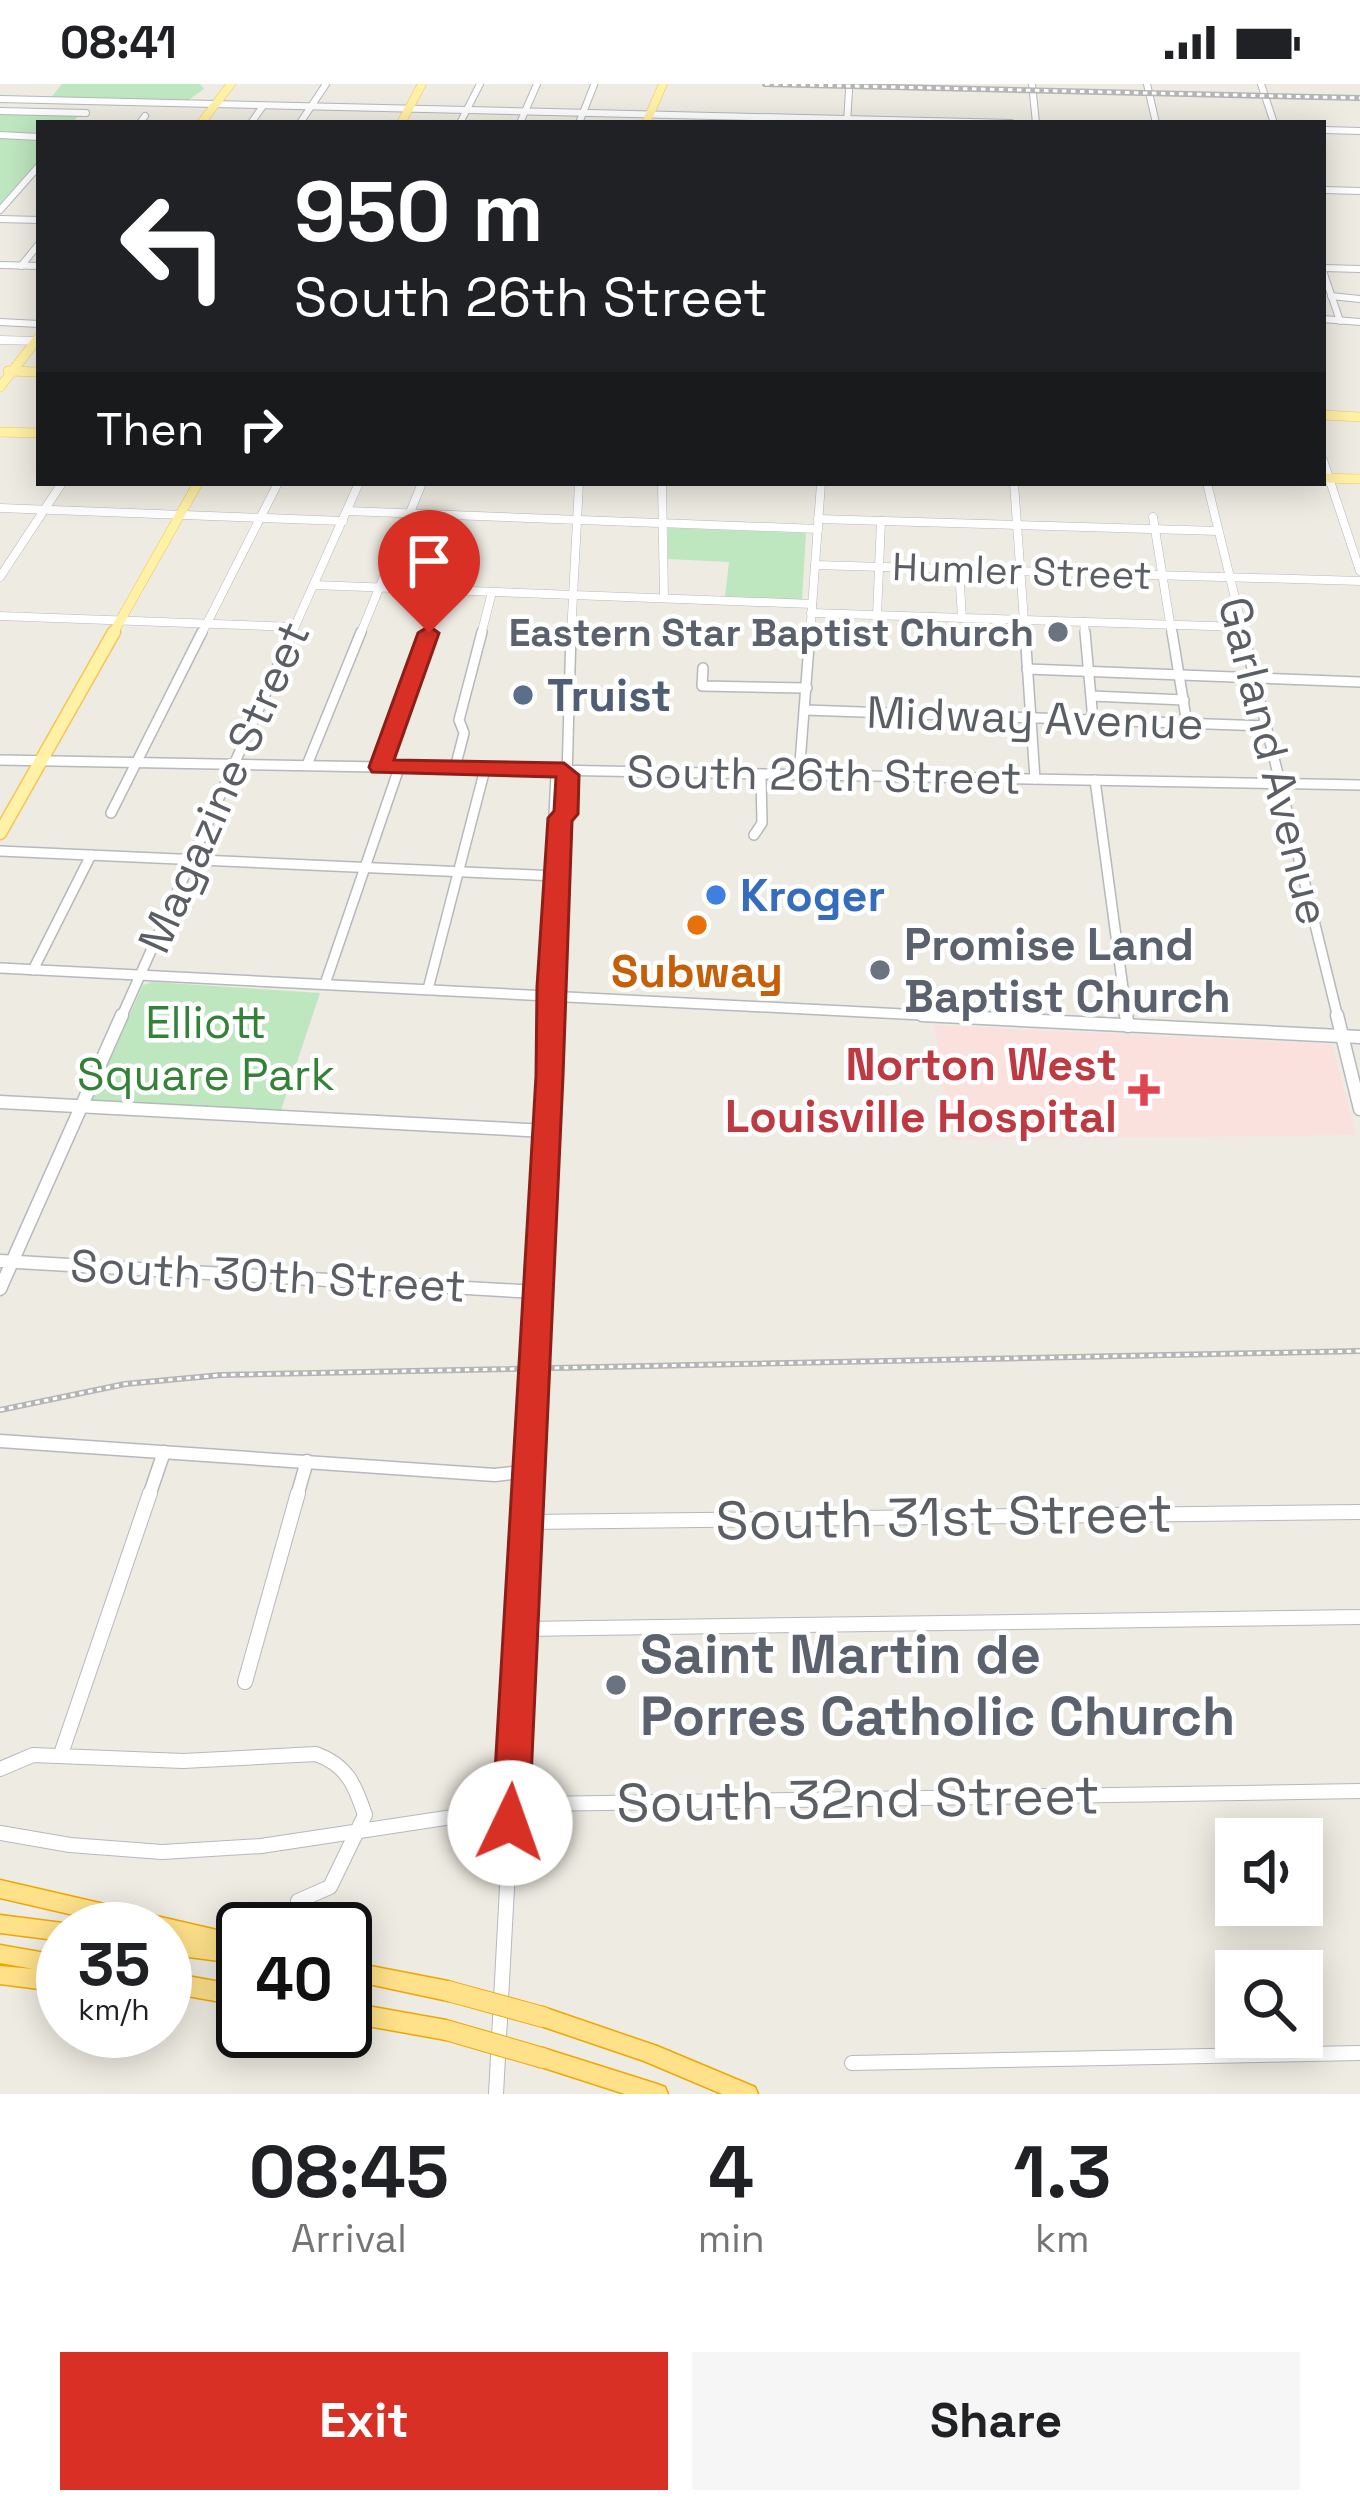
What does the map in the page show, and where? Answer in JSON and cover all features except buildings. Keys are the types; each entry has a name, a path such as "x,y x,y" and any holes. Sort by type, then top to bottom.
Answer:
{"highway":[{"path":"0,1889 216,1939"},
{"path":"0,1924 36,1929"},
{"path":"0,1954 36,1960"},
{"path":"0,1975 36,1979"},
{"path":"372,1976 543,2017 747,2094"},
{"path":"372,2017 446,2030 657,2094"}],"main road":[{"path":"203,120 231,84"},
{"path":"403,120 422,84"},
{"path":"649,117 663,84"},
{"path":"0,387 6,371 36,342"},
{"path":"6,371 36,373"},
{"path":"1326,416 1360,417"},
{"path":"0,432 36,433"},
{"path":"1326,478 1360,479"},
{"path":"0,833 196,486"}],"street":[{"path":"302,120 326,84"},
{"path":"462,120 480,84"},
{"path":"521,120 537,84"},
{"path":"1032,84 1036,120"},
{"path":"1147,84 1155,120"},
{"path":"1261,84 1273,120"},
{"path":"580,120 594,85"},
{"path":"847,120 849,90"},
{"path":"44,100 50,92"},
{"path":"0,99 726,120"},
{"path":"80,120 96,101"},
{"path":"253,120 263,106"},
{"path":"0,111 86,113"},
{"path":"1326,130 1360,131"},
{"path":"0,136 36,137"},
{"path":"0,215 34,177"},
{"path":"1326,190 1360,191"},
{"path":"0,215 36,220"},
{"path":"21,266 36,248"},
{"path":"2,259 36,266"},
{"path":"1326,269 1360,269"},
{"path":"1326,279 1340,321"},
{"path":"1331,296 1360,299"},
{"path":"1326,320 1360,322"},
{"path":"0,322 36,324"},
{"path":"0,340 36,340"},
{"path":"1326,478 1360,571"},
{"path":"0,577 60,486"},
{"path":"111,813 276,486"},
{"name":"Magazine Street","path":"0,1288 6,1261 81,1106 358,486"},
{"path":"307,765 421,486"},
{"path":"496,2094 556,876 560,818 566,814 564,770 579,486"},
{"path":"662,486 664,598"},
{"path":"799,776 821,486"},
{"path":"1014,486 1035,779"},
{"name":"Garland Avenue","path":"1208,486 1360,1109"},
{"path":"0,508 260,518 410,514 663,523 881,521 1218,531"},
{"path":"1153,517 1187,724"},
{"path":"877,616 881,521"},
{"name":"Humler Street","path":"815,565 1360,581"},
{"path":"959,569 962,618"},
{"path":"1052,572 1054,590"},
{"path":"314,585 664,598 877,616 1242,628"},
{"path":"380,767 444,590"},
{"path":"455,768 464,733 459,721 492,592"},
{"path":"0,616 295,627"},
{"path":"1084,622 1094,720"},
{"path":"703,668 702,686 807,688"},
{"path":"1027,670 1360,682"},
{"path":"1092,696 1184,700"},
{"name":"Midway Avenue","path":"805,710 1266,726"},
{"name":"South 26th Street","path":"0,760 1360,785"},
{"path":"325,985 399,768"},
{"path":"428,989 485,769"},
{"path":"754,835 762,823 761,775"},
{"path":"1095,780 1129,1026"},
{"path":"0,850 556,876"},
{"path":"33,970 91,855"},
{"path":"0,968 1360,1037"},
{"path":"0,1102 546,1131"},
{"name":"South 30th Street","path":"6,1261 536,1292"},
{"path":"0,1441 495,1475 530,1471"},
{"path":"61,1754 164,1452"},
{"path":"245,1682 307,1461"},
{"name":"South 31st Street","path":"527,1522 1360,1511"},
{"path":"522,1629 1360,1617"},
{"path":"0,1769 33,1755 183,1761 316,1754 334,1762 354,1783 365,1815 330,1887 298,1901"},
{"name":"South 32nd Street","path":"0,1833 70,1845 162,1852 261,1846 512,1808 1360,1791"},
{"path":"851,2062 1360,2053"}],"shaded area":[{"name":"Norton West Louisville Hospital","path":"934,1025 1332,1044 1356,1135 952,1140"}],"green space":[{"path":"62,84 200,84 204,89 187,101 50,99"},
{"path":"0,112 79,115 75,120 36,120 36,163 0,204"},
{"path":"668,528 806,533 802,600 725,597 729,562 668,559"},
{"name":"Elliott Square Park","path":"143,985 320,993 281,1110 91,1101"}],"railway":[{"path":"765,84 1360,98"},
{"path":"0,1410 125,1384 221,1375 1360,1351"}],"place":[{"name":"Eastern Star Baptist Church","path":"1058,632"},
{"name":"Truist","path":"523,695"},
{"name":"Kroger","path":"716,895"},
{"name":"Subway","path":"697,925"},
{"name":"Promise Land Baptist Church","path":"880,970"},
{"name":"Norton West Louisville Hospital","path":"1144,1090"},
{"name":"Saint Martin de Porres Catholic Church","path":"616,1685"}],"route":[{"path":"429,633 380,767 564,770 568,775 566,814 560,818 550,987 550,1076 510,1823"}]}
